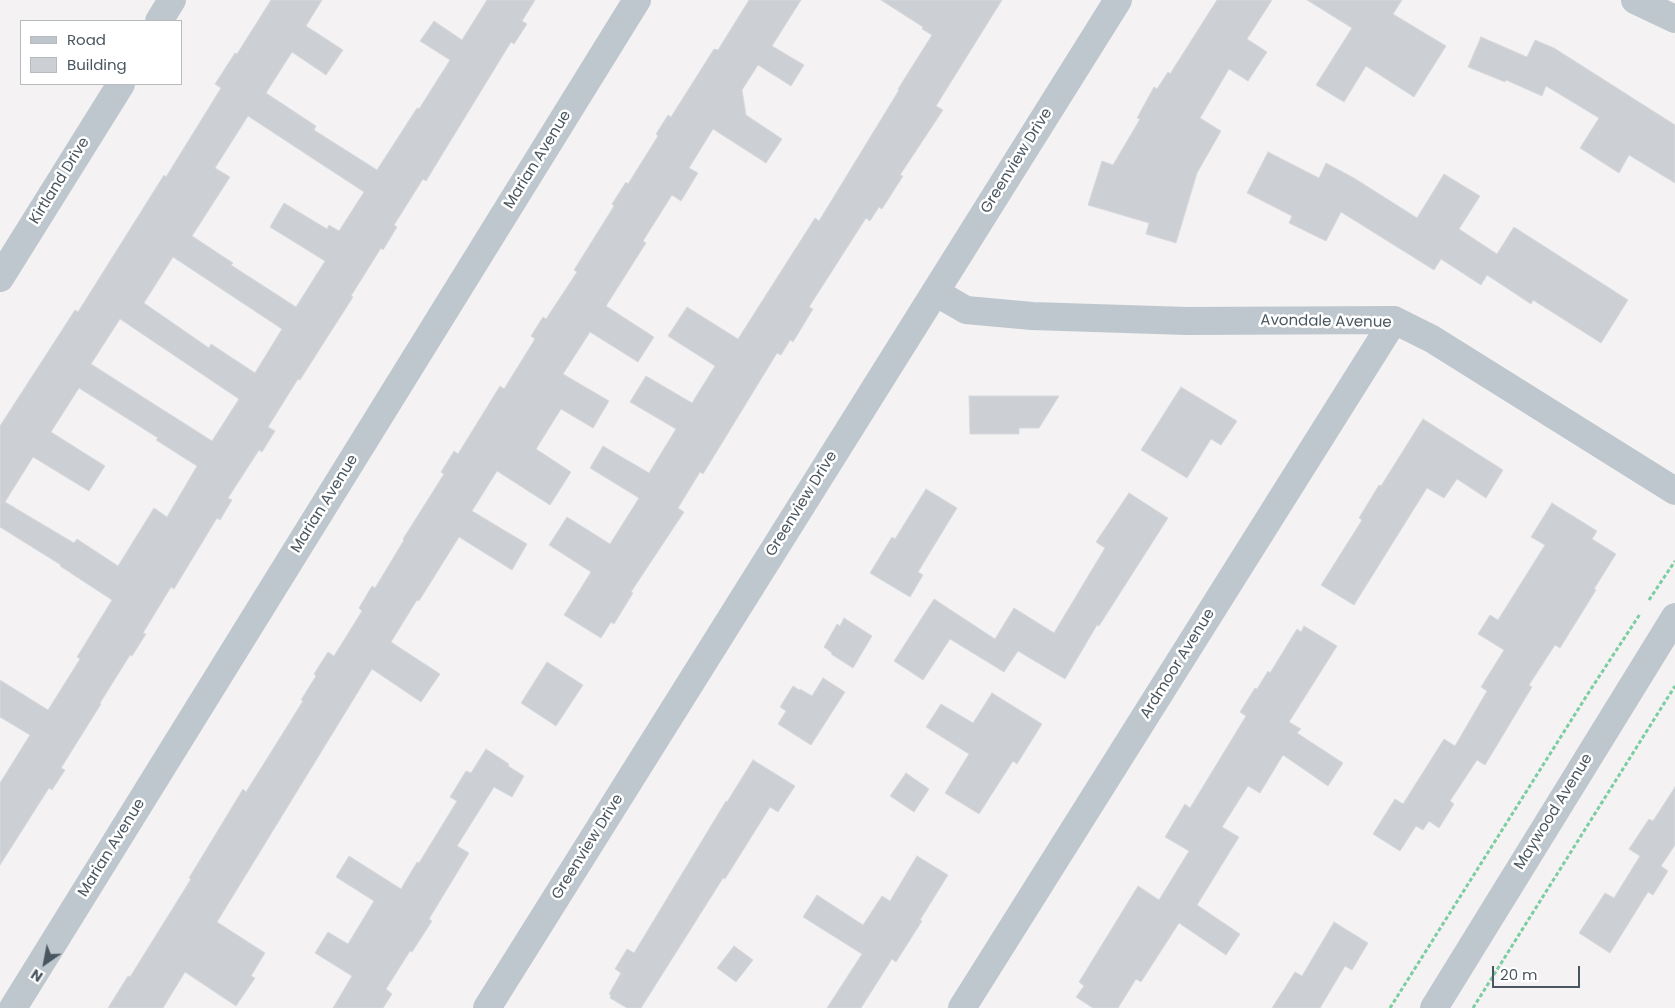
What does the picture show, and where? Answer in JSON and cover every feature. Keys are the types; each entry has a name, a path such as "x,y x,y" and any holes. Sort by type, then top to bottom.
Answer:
{"street":[{"path":"160,20 172,0"},
{"name":"Marian Avenue","path":"14,1008 637,0"},
{"name":"Greenview Drive","path":"487,1008 1118,0"},
{"path":"1634,0 1675,19"},
{"name":"Kirtland Drive","path":"0,278 119,85"},
{"name":"Avondale Avenue","path":"935,292 966,310 1032,316 1187,321 1394,320 1432,339 1675,491"},
{"name":"Ardmoor Avenue","path":"962,1008 1394,320"},
{"name":"Maywood Avenue","path":"1434,1008 1675,617"}],"path":[{"path":"1648,602 1675,561"},
{"path":"1390,1008 1589,692 1643,610"},
{"path":"1473,1008 1675,686"}],"building":[{"path":"271,0 322,0 306,26 343,50 326,75 292,52 266,93 316,126 314,130 377,170 450,60 420,41 434,21 462,40 487,0 535,0 522,21 527,24 514,44 511,42 426,181 423,179 394,225 397,227 383,250 381,248 351,296 353,297 268,427 275,431 262,452 259,450 228,498 232,500 220,520 217,518 174,589 171,587 143,633 146,634 132,656 130,655 61,768 65,770 52,790 49,788 0,865 0,783 30,735 0,717 0,680 48,710 80,659 77,657 112,600 0,527 0,426 75,310 78,312 164,175 166,177 221,88 215,84 235,53 237,54","holes":["248,116 364,192 339,231 329,225 327,229 284,203 270,227 325,261 296,307 231,265 233,263 192,236 230,177 215,168","173,257 282,329 255,373 211,344 209,348 144,303","120,319 239,399 212,441 91,364","79,388 158,438 156,440 197,466 167,517 154,508 118,566 77,539 74,543 5,502 33,457 89,491 105,466 51,432"]},
{"path":"749,0 801,0 772,46 804,65 791,86 758,65 742,90 746,115 782,139 766,163 713,129 689,168 698,173 681,201 672,195 643,241 646,243 606,306 654,337 638,362 590,332 563,374 609,401 593,428 561,409 536,449 571,472 550,505 497,471 472,511 527,544 512,570 459,537 391,642 440,674 421,702 372,669 217,922 265,953 251,976 255,978 236,1006 185,972 163,1008 108,1008 128,976 130,977 191,879 189,878 243,789 246,792 303,701 301,700 316,676 314,674 328,652 334,656 362,611 359,608 372,586 375,588 444,474 441,472 454,451 458,454 500,386 504,389 535,339 531,336 543,317 546,319 577,272 574,270 614,206 612,204 626,182 628,184 658,136 656,134 668,115 671,117 714,49 718,50"},
{"path":"881,0 1002,0 936,106 943,110 900,175 903,176 882,209 879,207 870,221 866,218 809,307 813,309 793,342 790,340 781,355 777,353 703,474 700,472 678,508 684,512 631,592 633,593 614,624 611,622 601,638 564,615 591,572 549,545 567,517 610,544 639,498 590,468 603,446 649,473 676,429 630,402 646,376 692,403 715,366 668,336 687,307 738,339 815,218 819,221 899,90 932,35 922,29 923,27"},
{"path":"1217,0 1272,0 1247,39 1267,52 1248,81 1229,69 1200,118 1221,131 1197,173 1176,243 1146,234 1149,223 1088,205 1102,161 1113,165 1140,119 1137,118 1154,87 1157,89 1168,72 1170,74"},
{"path":"1307,0 1402,0 1393,14 1446,46 1414,97 1366,66 1344,102 1316,85 1352,28"},
{"path":"1481,37 1527,57 1535,40 1554,48 1675,125 1675,183 1629,155 1619,173 1580,148 1599,118 1546,86 1542,96 1506,80 1505,82 1468,67"},
{"path":"1268,152 1319,178 1326,163 1354,178 1417,218 1444,174 1480,196 1459,229 1497,254 1514,227 1628,300 1601,343 1533,300 1531,304 1487,275 1481,285 1441,259 1434,270 1341,212 1326,241 1289,223 1292,216 1247,193"},
{"path":"1181,387 1237,421 1221,445 1211,439 1187,478 1141,450"},
{"path":"969,396 1059,396 1039,428 1019,428 1019,434 970,434"},
{"path":"1423,419 1503,470 1486,498 1457,479 1444,498 1427,488 1354,605 1321,585 1362,520 1359,518 1379,485 1381,486"},
{"path":"926,489 957,508 918,572 923,575 910,597 870,573 892,537 895,539"},
{"path":"1129,493 1168,518 1099,626 1097,625 1065,679 1018,651 1004,672 950,639 923,680 894,661 934,599 995,639 1014,608 1054,633 1105,548 1096,542"},
{"path":"1552,503 1597,531 1592,539 1616,554 1560,648 1555,645 1529,685 1532,687 1485,765 1477,760 1450,801 1454,804 1439,828 1429,821 1423,830 1416,826 1400,851 1373,834 1395,799 1403,804 1444,739 1455,746 1487,691 1481,687 1504,650 1478,634 1490,615 1498,620 1545,545 1531,537"},
{"path":"844,618 872,636 853,668 831,654 824,647 837,624 840,626"},
{"path":"1304,626 1337,646 1289,722 1301,729 1297,733 1343,763 1328,786 1283,755 1260,793 1248,786 1222,827 1239,837 1197,905 1240,934 1226,955 1179,923 1141,982 1136,979 1118,1008 1093,1008 1076,997 1084,986 1079,982 1138,886 1159,900 1189,851 1165,837 1185,804 1190,808 1246,716 1240,712 1255,688 1257,689 1268,671 1270,673 1297,629 1301,632"},
{"path":"547,662 583,685 556,726 521,703"},
{"path":"823,678 845,692 811,745 778,724 786,711 780,707 793,686 812,696"},
{"path":"992,693 1042,724 1017,764 1013,761 979,814 945,793 969,754 926,727 941,704 973,723"},
{"path":"486,749 524,776 512,797 494,787 457,846 469,853 429,919 432,921 386,989 392,994 383,1008 333,1008 352,976 315,953 328,932 348,944 374,901 336,877 349,856 401,889 457,801 450,797 466,771 471,773"},
{"path":"753,760 795,786 778,812 770,807 641,1008 627,1008 610,998 611,995 609,994 621,973 615,969 627,949 634,953"},
{"path":"906,773 929,789 914,812 890,796"},
{"path":"1675,787 1675,845 1661,866 1668,871 1653,895 1648,892 1610,953 1579,933 1605,893 1614,898 1640,856 1629,849 1649,819 1653,821"},
{"path":"917,856 948,875 920,920 922,921 896,962 892,959 861,1008 827,1008 862,954 803,917 817,895 863,925 882,896 890,901"},
{"path":"1334,922 1368,943 1352,970 1345,966 1320,1008 1272,1008 1295,972 1302,976"},
{"path":"734,946 753,960 736,982 717,968"}]}
